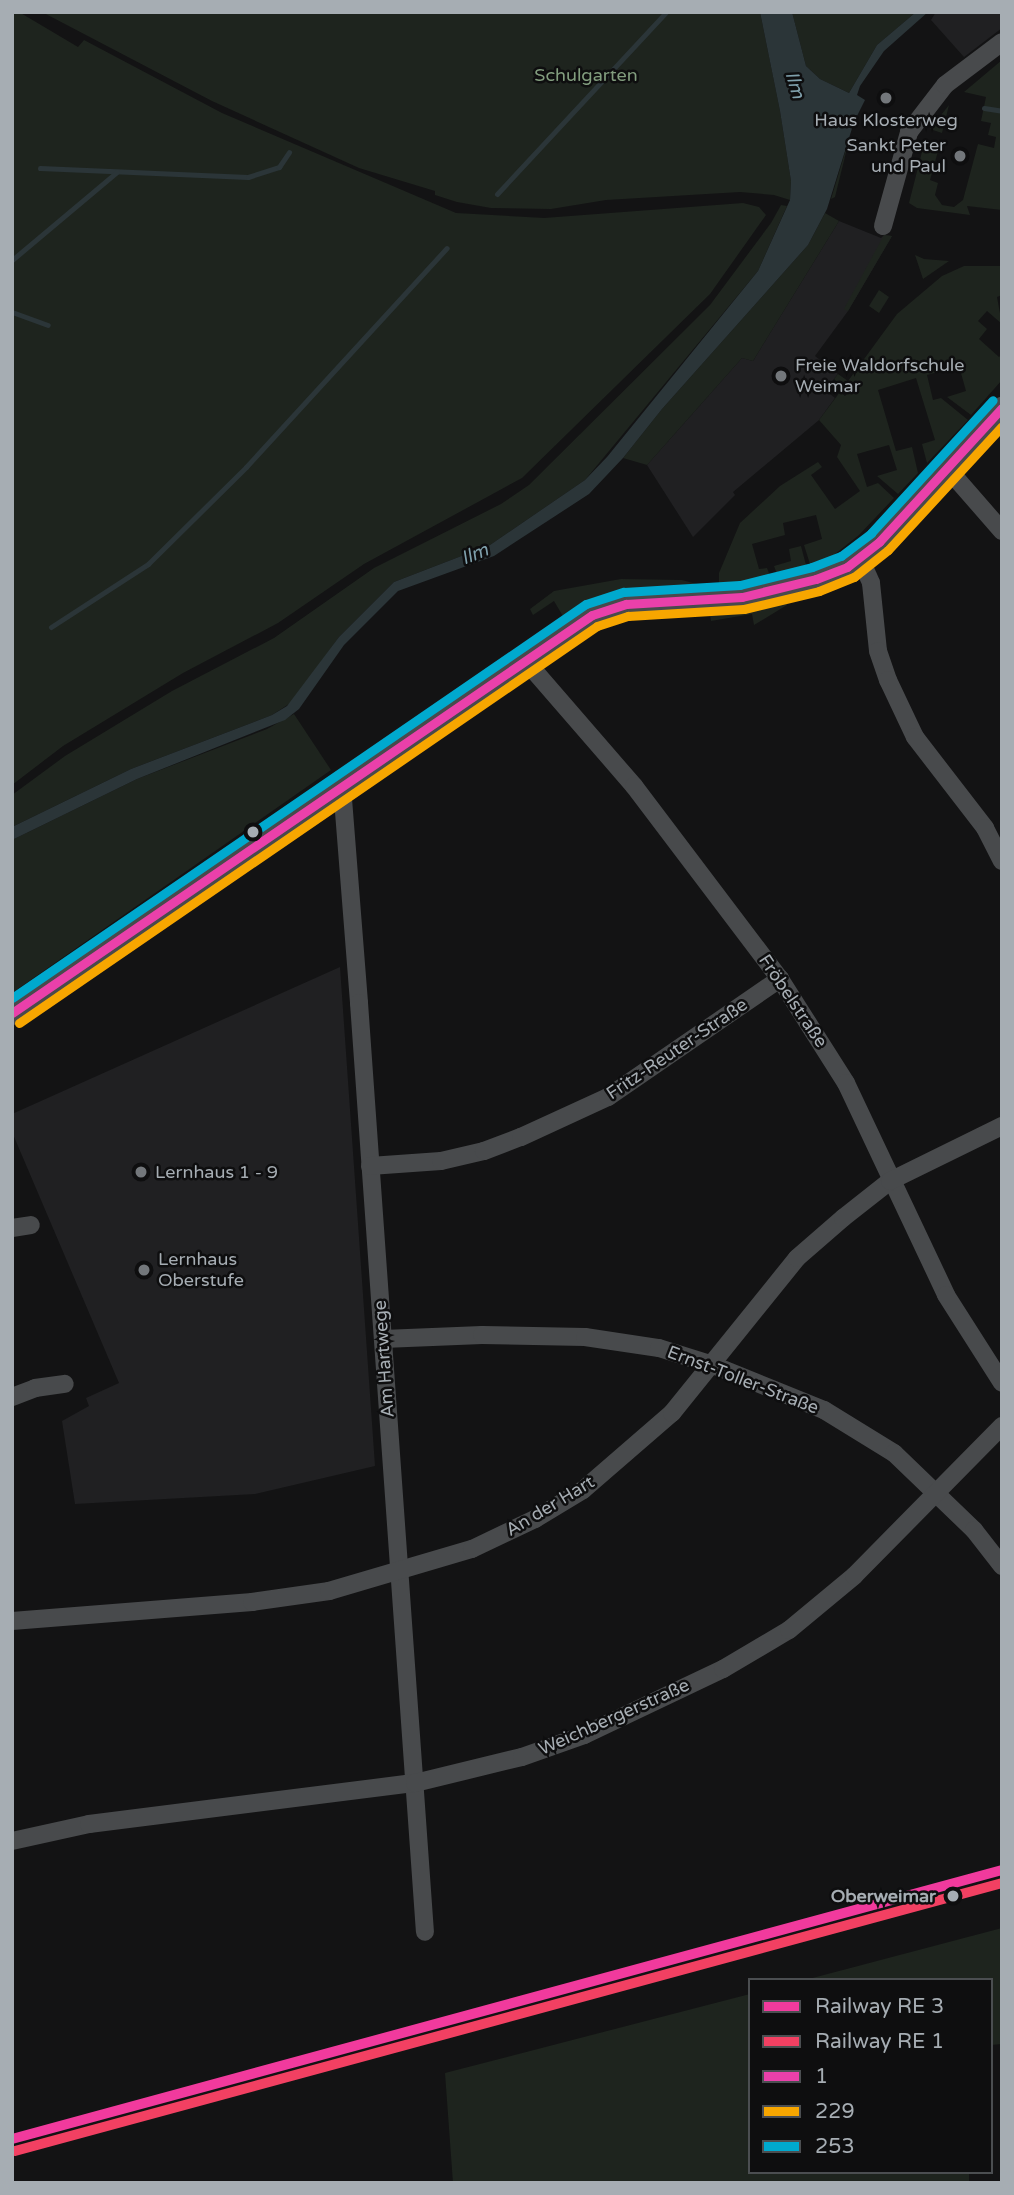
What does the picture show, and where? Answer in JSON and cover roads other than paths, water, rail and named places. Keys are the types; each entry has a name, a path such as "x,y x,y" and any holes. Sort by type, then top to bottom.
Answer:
{"street":[{"path":"883,226 909,132 944,85 1002,41"},
{"path":"12,1013 576,624 609,608 652,601 742,597 830,575 860,558 879,542 1002,408"},
{"path":"947,468 1002,531"},
{"path":"860,558 871,583 878,651 888,680 915,737 993,830 1002,861"},
{"name":"Fröbelstraße","path":"524,659 634,786 780,979 846,1083 946,1295 1002,1383"},
{"name":"Am Hartwege","path":"336,789 343,799 425,1932"},
{"name":"Fritz-Reuter-Straße","path":"370,1166 441,1161 484,1151 521,1137 608,1097 780,979"},
{"name":"An der Hart","path":"12,1621 252,1602 329,1591 472,1549 583,1490 672,1413 797,1258 890,1181 1002,1126"},
{"path":"12,1228 31,1225"},
{"name":"Ernst-Toller-Straße","path":"383,1339 482,1335 585,1337 659,1348 713,1365 824,1410 894,1453 985,1542 1002,1566"},
{"path":"12,1397 35,1388 65,1384"},
{"name":"Weichbergerstraße","path":"12,1841 89,1824 415,1783 522,1757 584,1735 723,1669 789,1630 854,1576 1002,1426"}],"water":[{"name":"Ilm","path":"760,12 792,12 806,66 820,79 849,93 877,45 916,12 928,12 884,51 860,86 857,95 865,100 854,122 827,209 808,245 662,409 623,458 589,494 494,556 398,591 344,645 299,709 285,720 137,779 12,840 12,827 131,769 272,715 287,706 339,637 394,582 490,545 585,480 607,457 758,271 790,200 791,181 780,111"}],"waterway":[{"path":"497,194 666,12"},
{"path":"984,108 1002,111"},
{"path":"40,168 248,177 279,167 289,152"},
{"path":"12,260 117,172"},
{"path":"51,627 148,564 246,467 447,248"},
{"path":"12,312 48,325"}],"place":[{"name":"Haus Klosterweg","path":"886,98"},
{"name":"Sankt Peter und Paul","path":"960,156"},
{"name":"Freie Waldorfschule Weimar","path":"781,376"},
{"name":"Lernhaus 1 - 9","path":"141,1172"},
{"name":"Lernhaus Oberstufe","path":"144,1270"},
{"name":"Oberweimar","path":"953,1896"}],"park label":[{"name":"Schulgarten","path":"586,75"}]}
